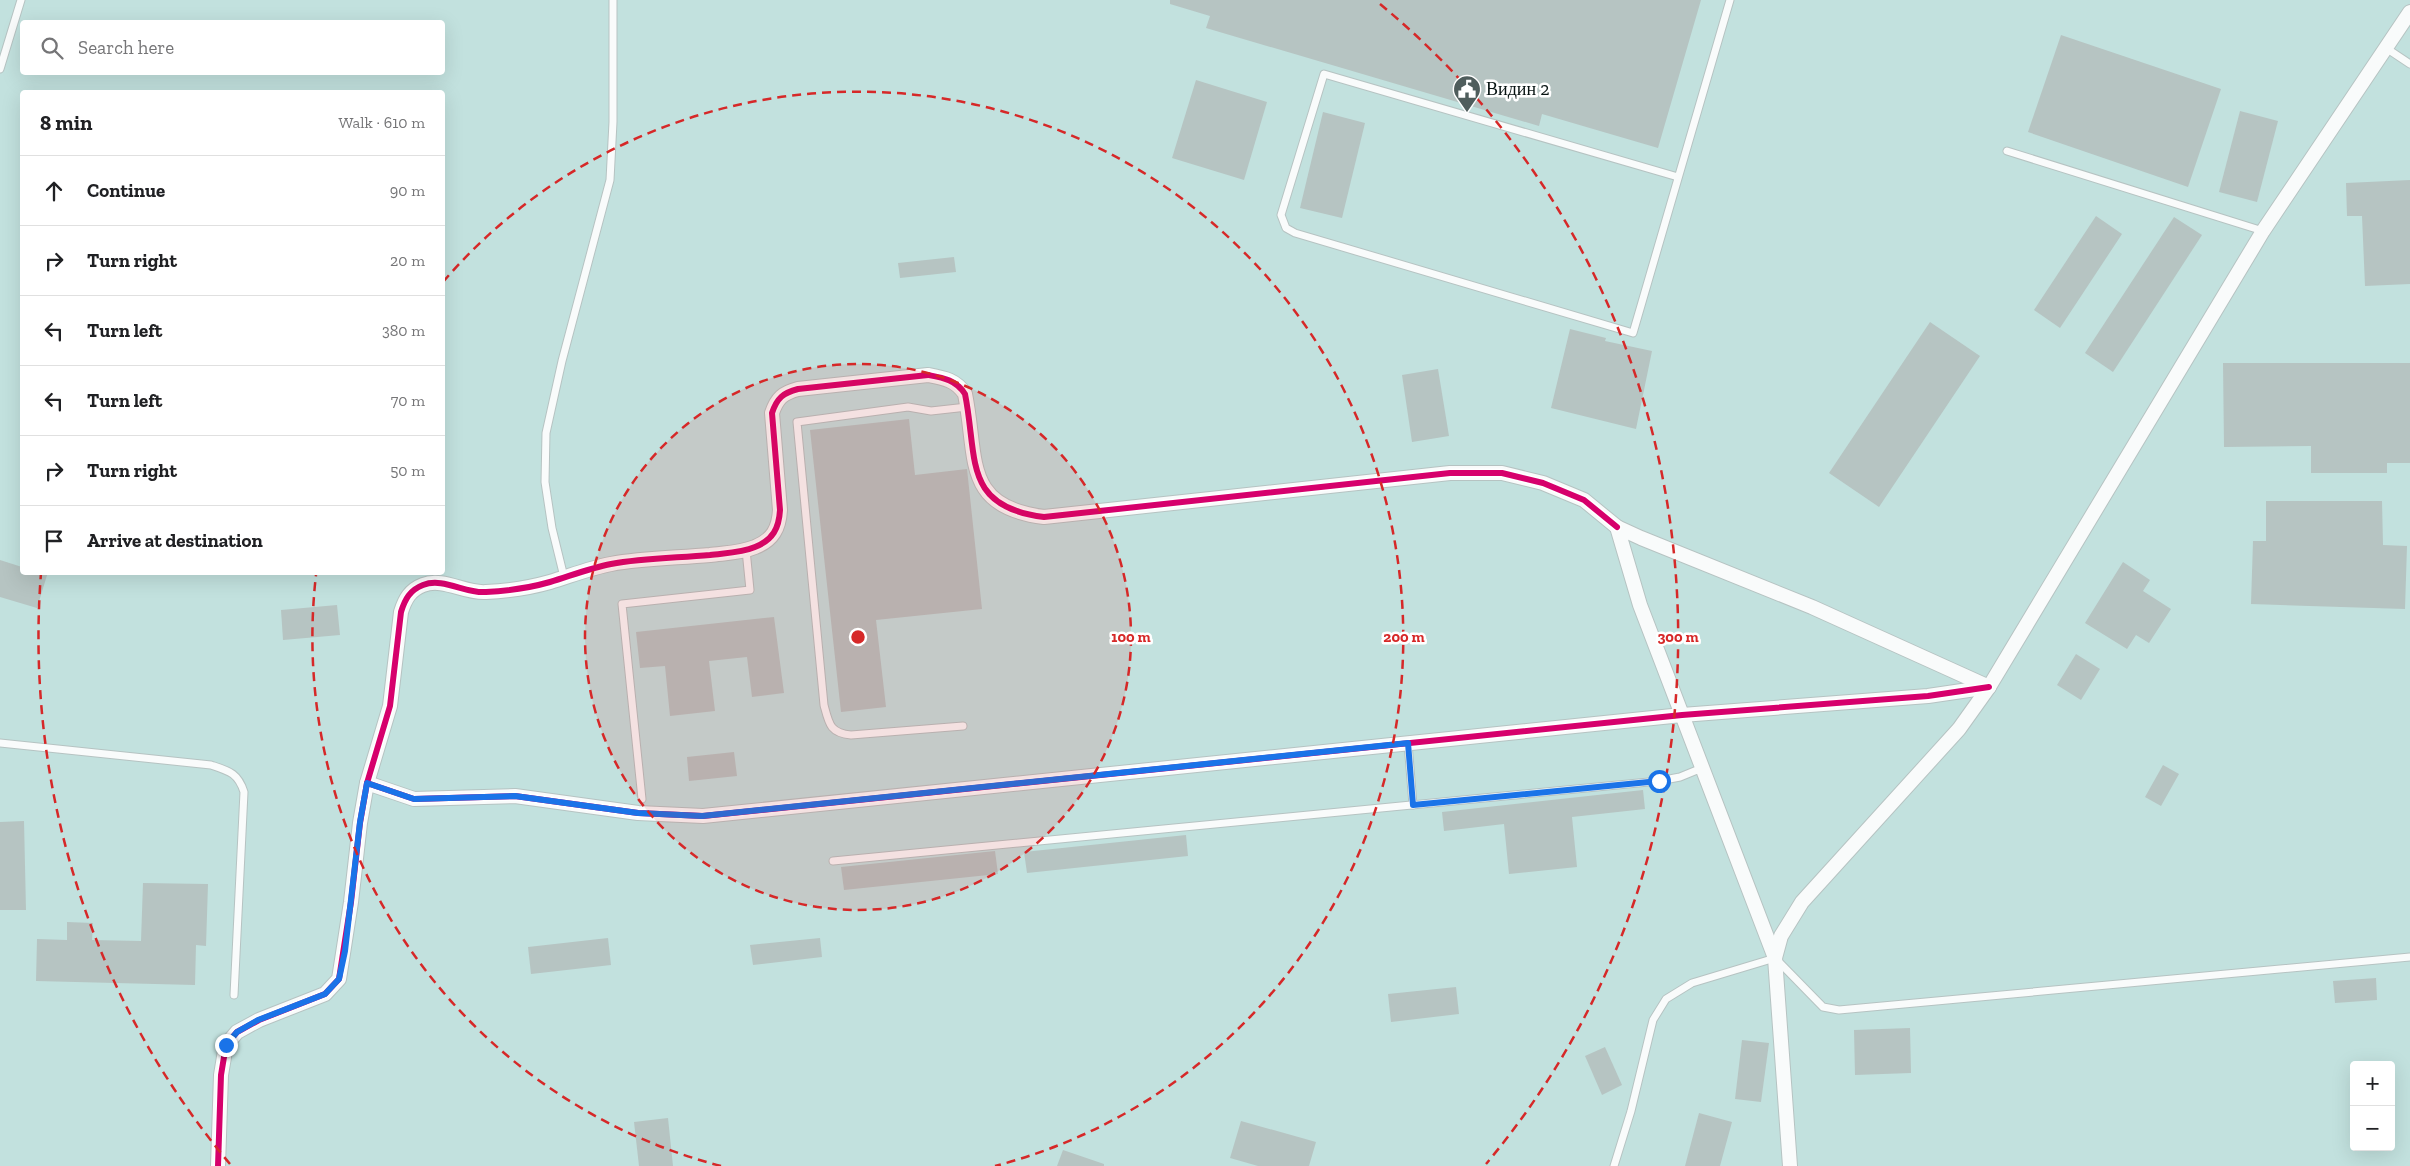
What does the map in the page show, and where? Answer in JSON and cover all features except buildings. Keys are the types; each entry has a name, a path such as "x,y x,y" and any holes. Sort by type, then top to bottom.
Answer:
{"street":[{"path":"1775,958 1781,936 1802,902 1959,730 1989,687 2263,231 2410,12"},
{"path":"218,1166 220,1075 226,1045 237,1032 258,1020 325,994 339,979 345,951 360,822 367,783 390,706 401,612 405,599 414,589 425,584 443,583 477,593 508,591 612,564 746,550 768,539 779,525 780,510 772,413 776,401 785,392 928,375 944,377 959,384 965,394 968,406 981,484 990,497 1005,508 1023,515 1044,517 1450,473 1502,473 1543,482 1584,500 1617,527 1812,607 1989,687"},
{"path":"1617,527 1640,605 1775,958 1790,1166"},
{"path":"367,783 414,799 515,796 638,813 702,816 1682,715 1928,696 1989,687"}],"lane":[{"path":"0,69 21,0"},
{"path":"564,577 552,528 545,482 546,433 562,361 610,180 613,122 613,0"},
{"path":"1678,177 1324,74 1281,214 1286,228 1295,233 1633,332 1730,0"},
{"path":"2386,48 2410,64"},
{"path":"2006,151 2263,231"},
{"path":"963,726 850,735 839,734 828,723 824,705 797,422 908,407 931,411 968,406"},
{"path":"642,799 622,604 750,590 746,550"},
{"path":"0,743 211,765 230,772 240,780 244,792 234,994"},
{"path":"1408,743 1413,805"},
{"path":"833,861 1659,781 1680,777 1702,768"},
{"path":"1614,1166 1631,1111 1652,1020 1666,999 1692,983 1775,958 1823,1007 1839,1010 2410,957"}],"shaded area":[{"path":"0,0 2410,0 2410,1166 0,1166"}],"cycle path":[{"path":"218,1166 221,1075 226,1045 237,1032 259,1020 325,994 339,979 367,783 390,706 401,612 409,596 418,587 431,583 446,584 471,591 494,592 534,586 611,564 732,552 750,549 761,544 774,533 779,516 772,413 778,400 788,392 798,389 928,375 949,380 965,394 974,458 986,491 999,503 1018,511 1044,517 1450,473 1502,473 1543,483 1584,500 1617,527"},
{"path":"367,783 414,799 515,796 638,813 703,816 1682,715 1928,696 1989,687"}],"place":[{"name":"Видин 2","path":"1467,113"}],"route":[{"path":"226,1045 237,1032 258,1020 325,994 339,979 345,951 360,822 367,783 414,799 515,796 638,813 702,816 1408,743 1413,805 1659,781"}]}
